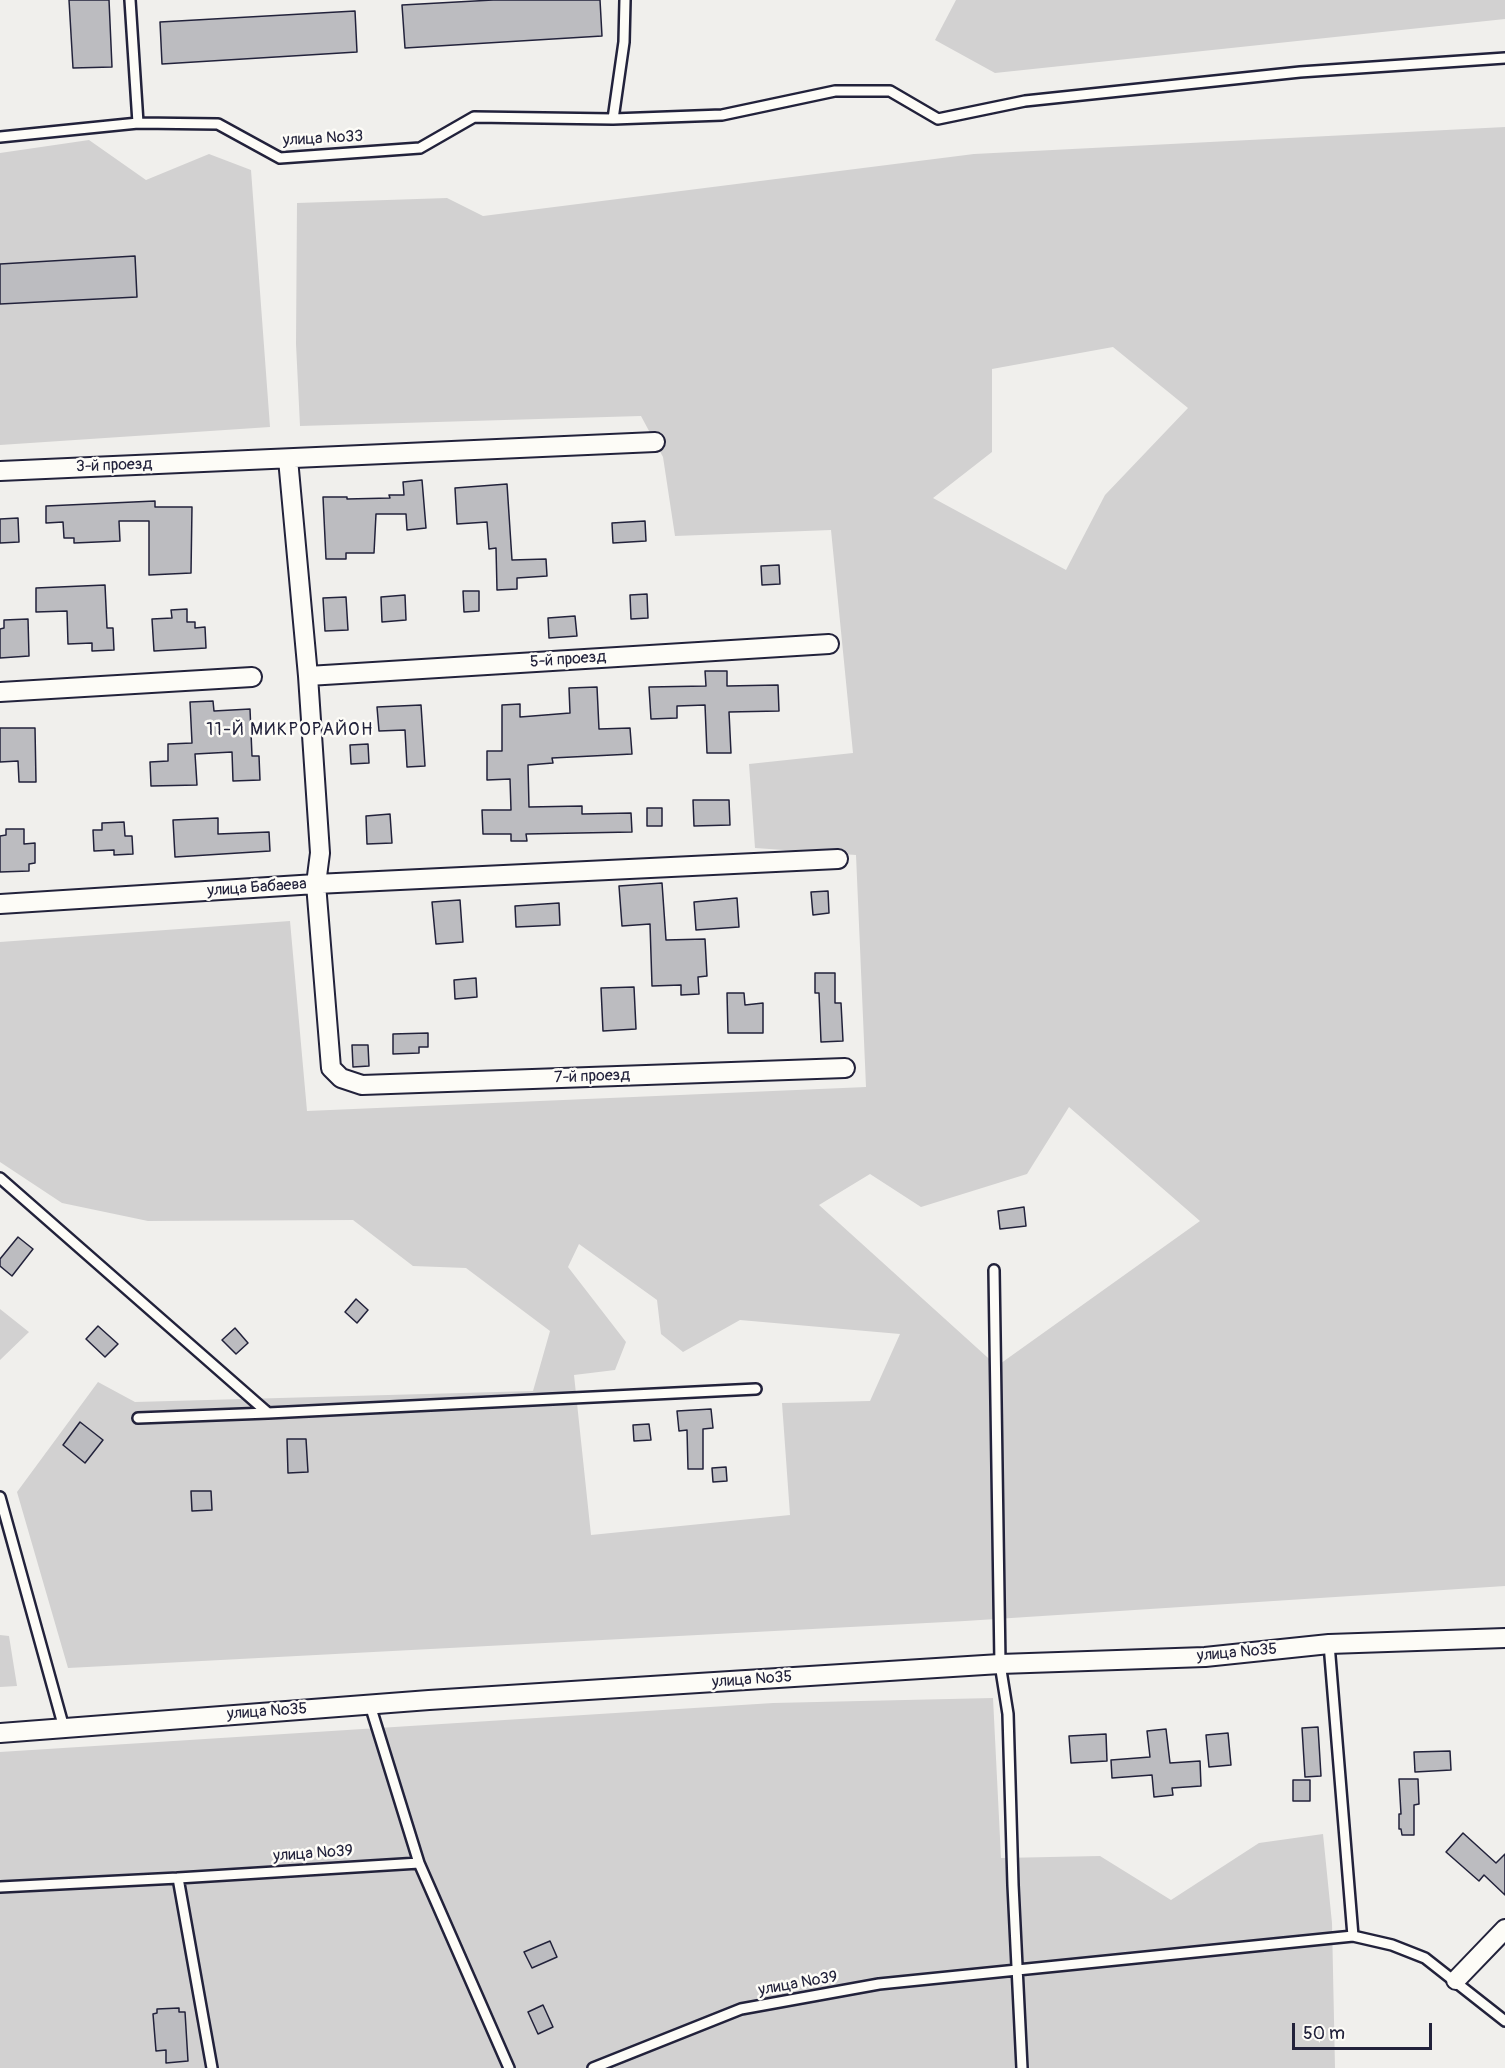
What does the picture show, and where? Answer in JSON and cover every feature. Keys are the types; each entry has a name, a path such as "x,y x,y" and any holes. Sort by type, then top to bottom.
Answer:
{"street":[{"name":"3-й проезд","path":"0,471 655,442"},
{"path":"288,459 308,676 320,853 316,884 838,859"},
{"name":"5-й проезд","path":"308,676 829,644"},
{"path":"0,692 252,677"},
{"name":"улица Бабаева","path":"0,904 316,884 331,1068 341,1078"},
{"name":"7-й проезд","path":"341,1078 362,1085 845,1068"},
{"name":"улица №35","path":"0,1733 370,1704 1000,1664 1205,1657 1329,1644 1505,1638"},
{"path":"1456,1980 1505,1929"}],"lane":[{"path":"130,0 138,123"},
{"path":"613,118 624,42 625,0"},
{"name":"улица №33","path":"0,137 138,123 218,124 280,158 420,148 474,117 722,116 835,91 890,91 938,118 1025,101 1300,72 1505,58"},
{"path":"0,1178 268,1413"},
{"path":"994,1270 1000,1664 1008,1714 1022,2068"},
{"path":"138,1418 756,1389"},
{"path":"0,1497 64,1728"},
{"path":"1329,1644 1353,1936"},
{"path":"370,1704 419,1863 509,2068"},
{"name":"улица №39","path":"0,1887 419,1863"},
{"path":"178,1878 212,2068"},
{"name":"улица №39","path":"593,2068 741,2009 879,1984 1353,1936 1392,1945 1425,1958 1456,1980 1505,2021"}],"shaded area":[{"path":"956,0 1505,0 1505,19 995,73 935,40"},
{"path":"1505,127 1505,1586 965,1621 68,1668 17,1492 98,1382 135,1402 533,1391 550,1331 466,1268 413,1266 353,1220 148,1221 62,1203 0,1162 0,942 290,921 307,1111 866,1087 856,855 755,848 749,764 853,753 831,530 675,536 663,457 641,416 300,426 296,344 297,203 447,198 483,216 974,154","holes":["1113,347 1188,408 1105,495 1066,570 933,498 992,452 992,369","1069,1107 1200,1221 997,1366 819,1205 870,1174 921,1207 1027,1174","579,1244 657,1300 661,1334 683,1352 740,1320 900,1334 870,1401 782,1403 790,1515 591,1535 574,1375 615,1370 626,1342 568,1267"]},
{"path":"89,140 146,180 209,154 251,170 270,427 0,445 0,153"},
{"path":"0,1309 29,1332 0,1360"},
{"path":"0,1635 9,1636 17,1686 0,1687"},
{"path":"993,1698 1001,1858 1100,1856 1171,1900 1259,1843 1323,1834 1332,1923 1335,2068 0,2068 0,1752 773,1703"}],"building":[{"path":"69,0 109,0 112,67 73,68"},
{"path":"493,0 600,0 602,36 405,48 402,5"},
{"path":"355,11 357,52 162,64 160,22"},
{"path":"135,256 137,297 0,304 0,264"},
{"path":"422,480 426,528 407,530 406,514 376,514 374,553 346,553 346,559 326,559 323,497 390,498 389,495 404,495 403,482"},
{"path":"507,484 512,560 546,559 547,576 517,578 517,589 497,590 496,548 489,549 487,522 457,524 455,488"},
{"path":"155,501 155,507 192,507 191,573 149,575 149,521 119,521 120,541 74,543 74,538 64,538 63,522 46,523 46,506"},
{"path":"18,518 19,542 0,543 0,519"},
{"path":"645,521 646,541 613,543 612,523"},
{"path":"779,565 780,584 762,585 761,566"},
{"path":"105,585 107,628 113,628 114,650 92,651 92,643 68,644 67,611 36,612 36,588"},
{"path":"463,591 479,591 479,611 464,612"},
{"path":"647,594 648,618 631,619 630,595"},
{"path":"405,595 406,620 382,622 381,597"},
{"path":"346,597 348,630 325,631 323,598"},
{"path":"187,609 187,622 195,622 195,628 205,627 206,648 154,651 152,619 172,618 171,610"},
{"path":"575,616 577,636 549,638 548,618"},
{"path":"28,619 29,656 0,658 0,629 4,628 4,620"},
{"path":"705,671 727,671 727,686 778,685 779,711 729,712 731,753 707,753 705,705 677,706 677,718 651,719 649,687 706,686"},
{"path":"597,687 599,729 630,728 632,754 552,758 553,763 528,765 529,807 582,806 582,814 631,813 632,832 526,834 527,841 511,841 511,834 483,834 482,810 511,810 510,779 487,780 487,751 502,751 502,705 520,704 520,717 570,713 569,688"},
{"path":"213,701 214,711 250,709 252,756 259,756 260,780 233,781 232,752 195,754 197,785 151,786 150,762 168,761 168,744 192,743 190,702"},
{"path":"421,705 425,766 407,767 405,730 379,731 377,707"},
{"path":"0,728 35,728 36,782 19,782 18,761 0,762"},
{"path":"368,744 369,763 351,764 350,745"},
{"path":"693,800 729,800 730,825 694,826"},
{"path":"647,808 662,808 662,826 647,826"},
{"path":"390,814 392,843 367,844 366,816"},
{"path":"218,818 218,834 269,832 270,851 175,857 173,820"},
{"path":"124,822 125,836 132,836 133,854 114,855 114,850 94,851 93,830 102,830 102,823"},
{"path":"6,829 24,829 24,844 35,843 35,863 29,864 29,871 0,872 0,836 6,835"},
{"path":"662,883 666,940 705,939 707,976 698,977 699,994 681,995 681,985 652,986 650,924 622,926 619,886"},
{"path":"828,891 829,913 813,915 811,892"},
{"path":"737,898 739,927 696,930 694,902"},
{"path":"460,900 463,942 436,944 432,902"},
{"path":"559,903 560,925 516,927 515,906"},
{"path":"815,973 835,973 835,1003 841,1003 843,1041 821,1042 819,993 815,993"},
{"path":"476,978 477,997 455,999 454,980"},
{"path":"634,987 636,1029 603,1031 601,988"},
{"path":"727,993 744,993 745,1005 763,1003 763,1033 728,1033"},
{"path":"428,1033 428,1047 419,1047 419,1053 393,1054 393,1034"},
{"path":"352,1045 368,1045 369,1066 353,1067"},
{"path":"1024,1207 1026,1226 1000,1229 998,1211"},
{"path":"18,1237 33,1249 12,1276 0,1266 0,1259"},
{"path":"356,1299 368,1310 357,1323 345,1312"},
{"path":"98,1326 118,1344 105,1357 86,1339"},
{"path":"235,1328 248,1343 236,1354 222,1340"},
{"path":"711,1409 713,1428 703,1429 703,1469 688,1469 687,1430 679,1431 677,1411"},
{"path":"80,1422 103,1440 85,1463 63,1445"},
{"path":"649,1424 651,1440 634,1441 633,1425"},
{"path":"287,1439 306,1439 308,1472 288,1473"},
{"path":"726,1467 727,1481 713,1482 712,1468"},
{"path":"191,1491 211,1491 212,1510 192,1511"},
{"path":"1318,1727 1321,1776 1305,1777 1302,1728"},
{"path":"1166,1729 1170,1763 1200,1761 1201,1786 1172,1788 1173,1795 1154,1797 1152,1775 1112,1778 1111,1760 1150,1757 1147,1731"},
{"path":"1228,1733 1231,1765 1209,1767 1206,1735"},
{"path":"1106,1734 1107,1761 1071,1763 1069,1736"},
{"path":"1450,1751 1451,1770 1415,1772 1414,1752"},
{"path":"1399,1779 1418,1779 1419,1804 1414,1805 1414,1835 1402,1835 1399,1829 1399,1814 1401,1814"},
{"path":"1293,1780 1310,1780 1310,1801 1293,1801"},
{"path":"1463,1833 1496,1863 1505,1854 1505,1895 1484,1875 1479,1881 1446,1852"},
{"path":"550,1941 557,1957 532,1968 524,1952"},
{"path":"543,2005 553,2027 538,2034 528,2012"},
{"path":"179,2008 179,2012 185,2012 188,2061 166,2063 166,2050 156,2051 153,2014 157,2013 157,2009"}],"district":[{"name":"11-Й МИКРОРАЙОН","path":"290,730"}]}
